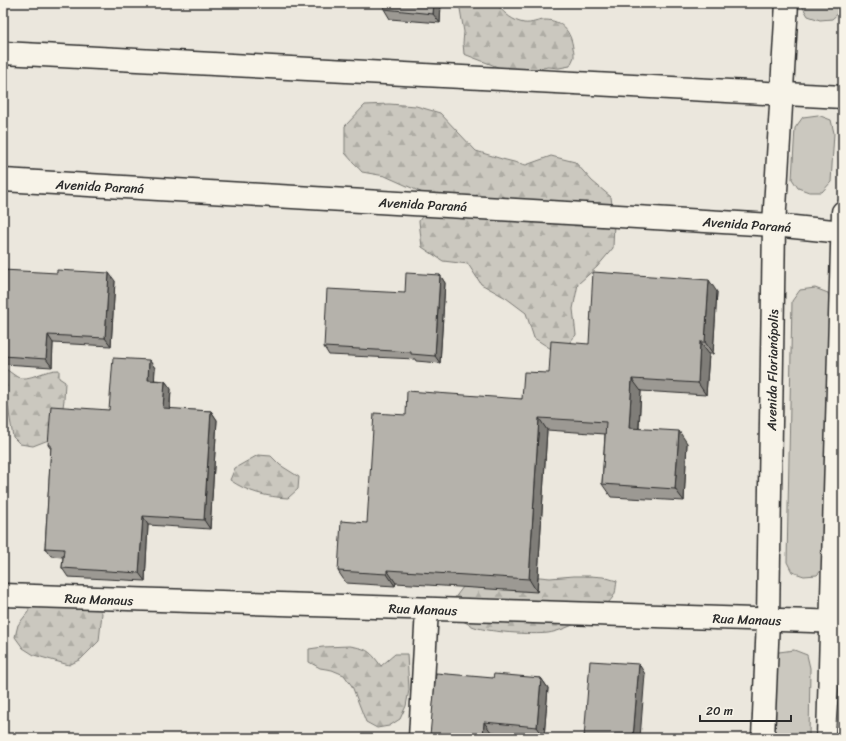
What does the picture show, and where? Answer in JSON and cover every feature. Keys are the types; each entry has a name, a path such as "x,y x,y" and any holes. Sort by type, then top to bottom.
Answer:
{"street":[{"name":"Avenida Florianópolis","path":"763,738 768,620 774,225 787,3"},
{"path":"3,53 843,97"},
{"name":"Avenida Paraná","path":"3,180 774,225 843,225"},
{"path":"828,738 837,622 843,225"},
{"name":"Rua Manaus","path":"3,595 427,610 837,622"},
{"path":"420,738 427,610"}],"green space":[{"path":"459,3 500,3 498,6 503,12 520,22 530,23 545,20 556,22 565,28 572,42 574,57 570,66 559,68 548,67 526,71 503,69 464,54 464,32"},
{"path":"802,3 842,3 842,10 832,19 820,20 808,16 802,6"},
{"path":"389,104 416,106 440,113 476,151 526,165 551,156 575,162 592,181 611,197 614,222 613,248 597,267 578,284 573,309 576,335 559,354 534,338 526,313 506,298 481,284 468,264 443,261 422,247 419,221 434,198 385,176 362,172 345,153 345,126 365,105"},
{"path":"818,115 831,120 834,133 831,182 822,192 809,192 798,188 792,179 795,128 803,117"},
{"path":"815,288 828,293 831,306 826,565 817,575 804,576 792,572 787,562 792,301 800,290"},
{"path":"3,367 17,377 22,378 32,377 48,371 59,370 59,378 65,382 64,400 61,421 51,439 33,446 20,444 13,437 8,407 3,397"},
{"path":"258,455 271,456 280,465 299,477 298,489 288,498 272,496 250,491 230,480 235,468"},
{"path":"519,575 550,578 590,576 603,577 617,581 615,593 611,600 596,613 575,624 548,633 532,634 487,630 472,626 461,620 454,599 463,587 487,578"},
{"path":"31,604 99,606 102,613 99,641 81,659 69,665 34,655 23,648 15,637 18,625 28,612"},
{"path":"350,646 365,650 374,657 381,666 395,654 407,654 409,690 406,706 400,719 389,726 377,728 366,722 352,686 344,675 332,670 320,668 309,662 309,649"},
{"path":"794,650 807,655 810,668 809,738 770,738 772,663 779,652"}],"building":[{"path":"384,3 434,3 433,14 384,9"},
{"path":"3,270 57,273 57,270 109,273 105,338 48,335 46,359 3,356"},
{"path":"593,272 709,280 705,342 700,342 698,383 632,379 629,428 679,431 675,489 602,484 606,422 539,418 529,579 387,570 387,574 338,571 341,521 367,523 374,413 406,415 407,391 522,399 524,372 549,373 551,341 589,344"},
{"path":"406,273 440,275 435,356 411,354 411,352 324,347 327,289 405,293"},
{"path":"113,358 149,360 148,380 165,381 163,408 211,411 204,520 143,516 139,573 62,568 64,549 45,548 51,445 48,445 51,406 109,410"},
{"path":"590,661 639,664 633,738 584,738"},
{"path":"840,670 843,671 843,738 835,738"},
{"path":"436,673 493,678 494,674 541,678 537,727 484,722 483,738 450,738 430,735"}]}
